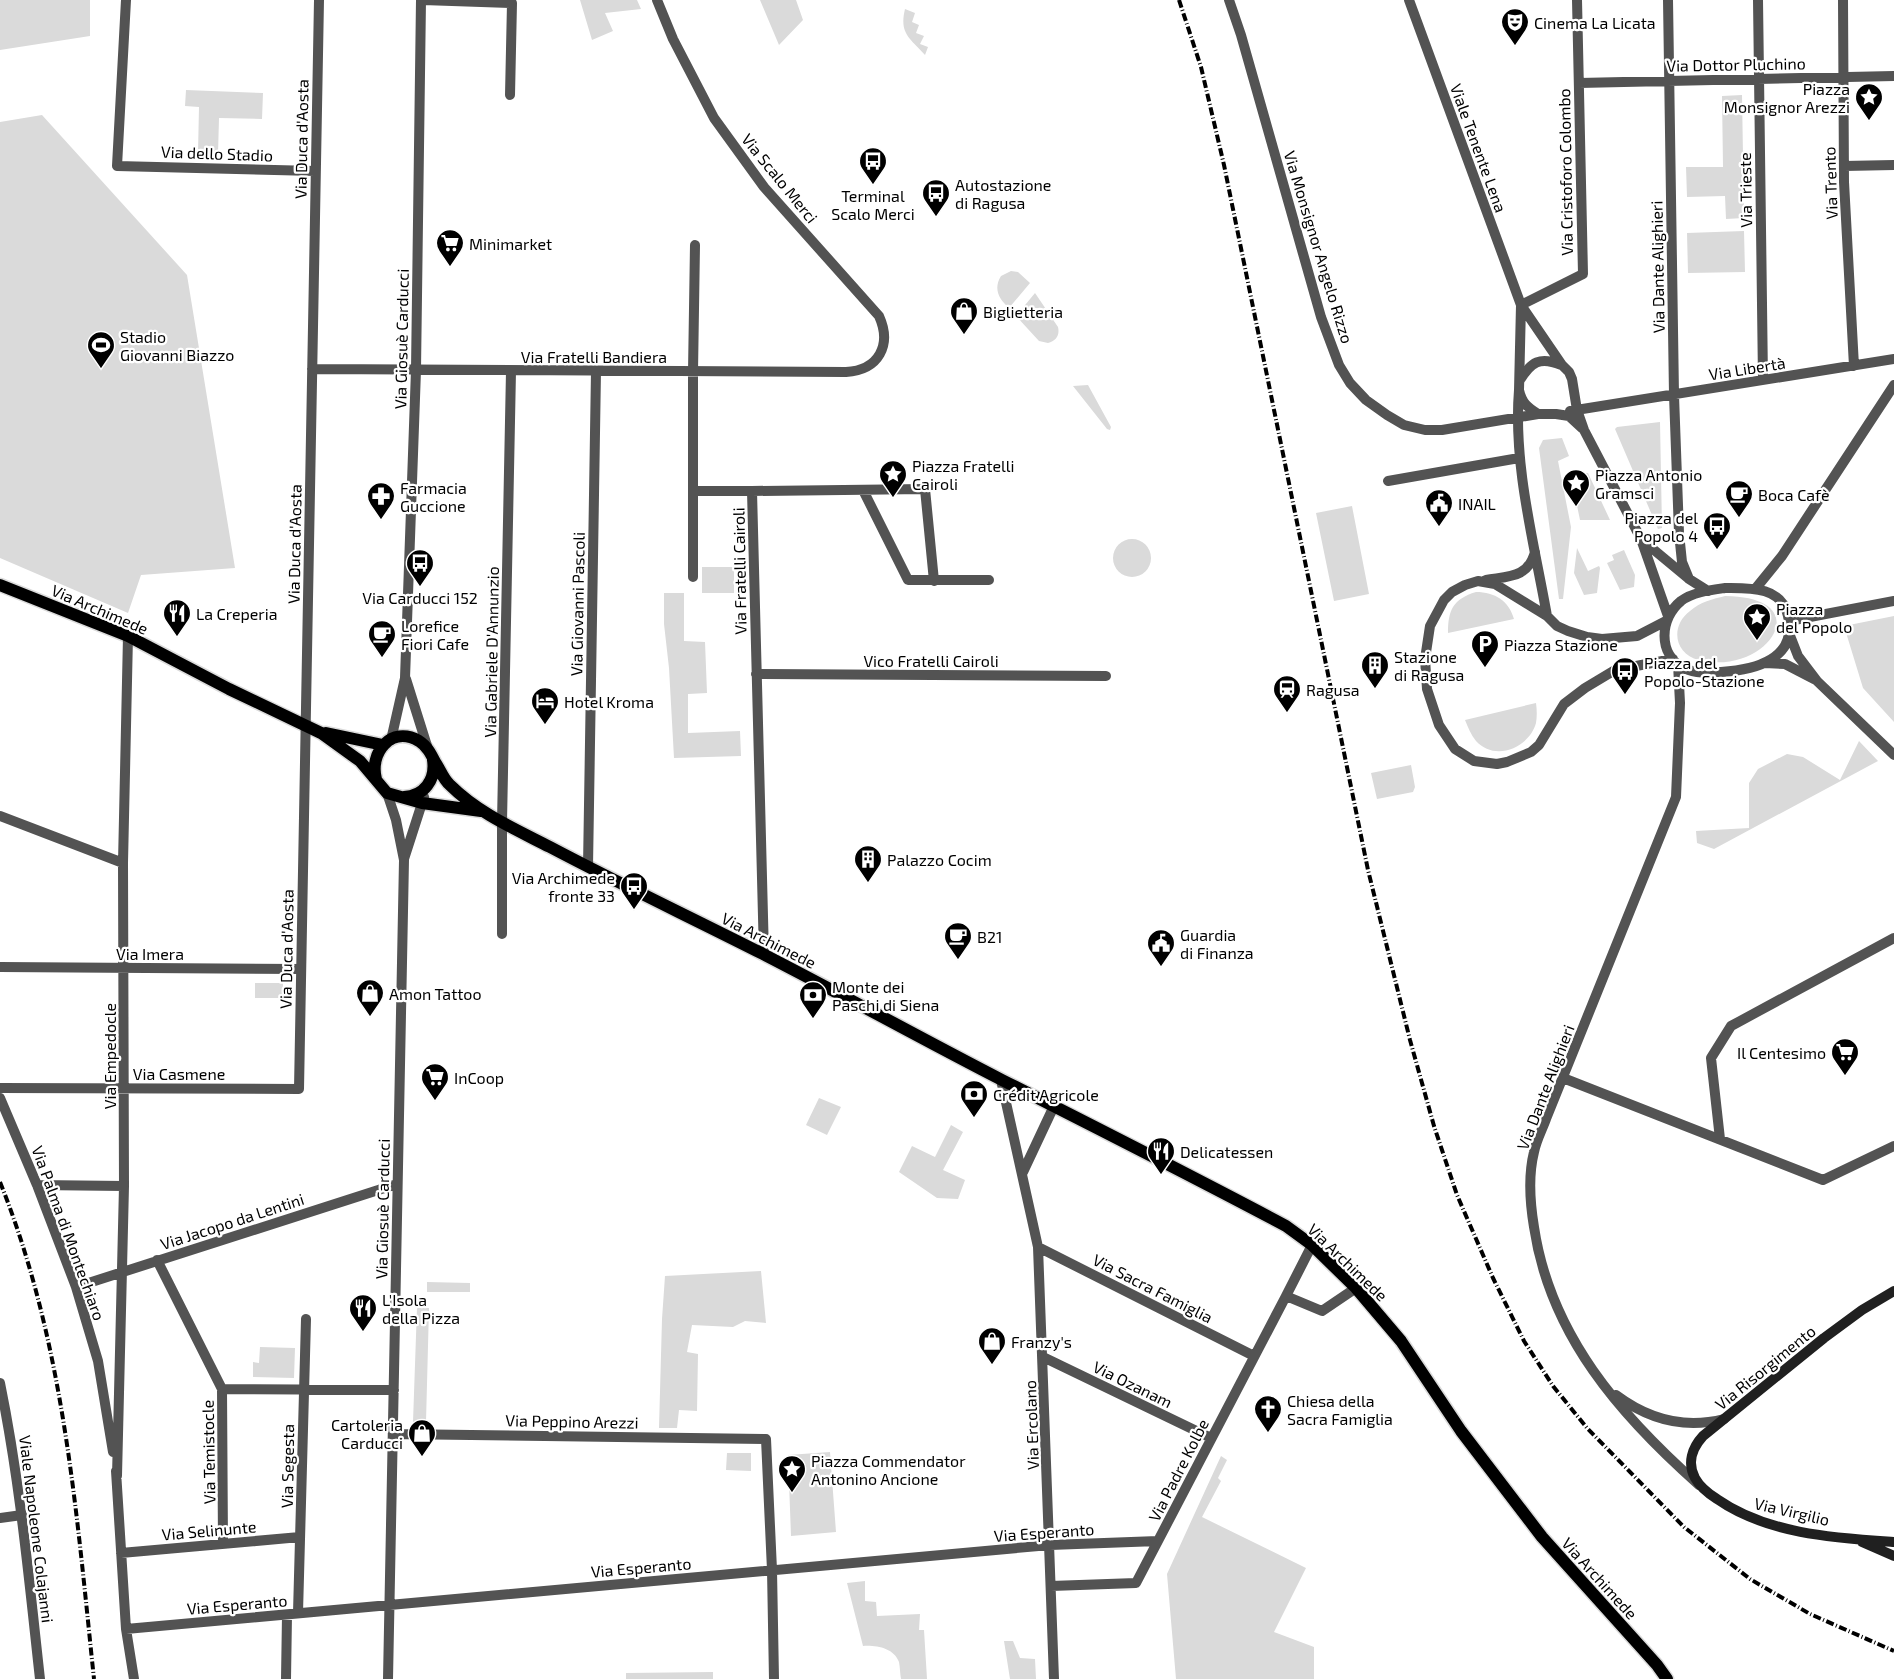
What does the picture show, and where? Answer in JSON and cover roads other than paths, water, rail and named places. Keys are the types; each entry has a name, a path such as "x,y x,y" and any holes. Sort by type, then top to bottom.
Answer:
{"main road":[{"name":"Via Archimede","path":"0,585 128,636 229,689 321,732"},
{"path":"321,732 387,742"},
{"path":"321,732 360,761 387,793 422,803 482,811"},
{"path":"376,780 374,761 377,752 387,742 401,737 411,738 421,742 448,783 482,811"},
{"path":"401,797 414,796 429,784 433,776 430,753"},
{"name":"Via Archimede","path":"482,811 1286,1226 1312,1245 1356,1288 1401,1341 1461,1431 1542,1537 1657,1665 1667,1679"},
{"name":"Via Risorgimento","path":"1701,1487 1692,1470 1692,1455 1697,1443 1824,1338 1862,1310 1894,1291"},
{"name":"Via Virgilio","path":"1701,1487 1729,1508 1749,1518 1800,1531 1854,1539"},
{"path":"1854,1539 1894,1542"},
{"path":"1854,1539 1894,1556"}],"street":[{"name":"Via dello Stadio","path":"126,0 117,166 315,171"},
{"name":"Via Duca d'Aosta","path":"299,1089 319,0"},
{"path":"422,0 512,3 510,95"},
{"name":"Via Giosuè Carducci","path":"405,678 416,370 422,0"},
{"name":"Via Scalo Merci","path":"657,0 673,39 714,118 764,187 879,316 885,337 880,355 873,362"},
{"name":"Via Monsignor Angelo Rizzo","path":"1228,0 1242,35 1321,317 1339,365 1350,383 1366,400 1387,415 1404,425 1425,430 1442,430 1517,417 1548,414"},
{"name":"Viale Tenente Lena","path":"1409,0 1521,305"},
{"name":"Via Cristoforo Colombo","path":"1521,305 1583,274 1578,83 1578,0"},
{"name":"Via Dante Alighieri","path":"1668,0 1674,395 1679,533 1682,562 1689,579"},
{"name":"Via Trieste","path":"1758,0 1763,380"},
{"name":"Via Trento","path":"1842,0 1844,166 1854,366"},
{"name":"Via Dottor Pluchino","path":"1578,83 1894,76"},
{"path":"1844,166 1894,165"},
{"path":"693,577 692,372 695,245"},
{"path":"1521,305 1562,366"},
{"path":"1521,305 1517,438 1547,616"},
{"name":"Via Libertà","path":"1548,414 1894,359"},
{"path":"1584,430 1569,416 1548,414 1526,406 1519,386 1527,368 1534,363 1550,360 1569,372 1577,410 1584,430 1642,539 1667,618"},
{"name":"Via Fratelli Bandiera","path":"312,369 846,372 856,371 873,362"},
{"name":"Via Gabriele D'Annunzio","path":"502,934 502,822 511,371"},
{"name":"Via Giovanni Pascoli","path":"588,867 596,372"},
{"path":"1517,438 1523,426 1533,418 1548,414 1570,400 1573,385"},
{"path":"1756,588 1782,556 1894,385"},
{"path":"1388,482 1519,458"},
{"path":"752,491 925,489 934,581"},
{"path":"863,490 908,580 989,580"},
{"name":"Via Fratelli Cairoli","path":"693,491 752,491 764,955"},
{"path":"1642,539 1689,579 1708,591"},
{"path":"1535,551 1532,562 1527,569 1519,574 1464,585 1444,600 1430,626 1425,659 1427,688 1439,725 1455,749 1474,761 1497,764 1519,758 1531,752 1539,744 1564,704 1584,688 1615,670 1676,662"},
{"path":"1478,581 1495,584 1568,631 1602,639 1637,636 1667,618"},
{"path":"1725,588 1756,588 1769,592 1780,601 1788,612 1789,621 1788,640 1781,652 1771,661 1730,671 1697,673 1676,662 1667,648 1664,634 1667,618 1683,600 1708,591 1725,588"},
{"path":"1789,621 1894,601"},
{"path":"1789,633 1798,656 1817,681 1894,755"},
{"name":"Via Empedocle","path":"117,1476 123,1271 124,863 128,636"},
{"name":"Via Dante Alighieri","path":"1676,662 1680,703 1676,797 1534,1151 1530,1180 1532,1215 1537,1247 1556,1310 1602,1384 1664,1454 1701,1487"},
{"path":"1764,663 1785,664 1817,681"},
{"name":"Vico Fratelli Cairoli","path":"756,674 1106,676"},
{"path":"387,742 405,678"},
{"path":"405,678 430,753"},
{"path":"404,860 429,784"},
{"path":"387,793 396,820 404,860"},
{"path":"0,816 124,863"},
{"name":"Via Giosuè Carducci","path":"388,1679 404,860"},
{"path":"1720,1138 1711,1058 1731,1026 1894,938"},
{"name":"Via Imera","path":"0,967 301,969"},
{"path":"1563,1078 1720,1138 1822,1180 1894,1146"},
{"name":"Via Ercolano","path":"1001,1080 1023,1172 1038,1247 1054,1679"},
{"name":"Via Casmene","path":"0,1088 299,1089"},
{"name":"Via Palma di Montechiaro","path":"0,1098 37,1185 76,1287 98,1360 117,1476 126,1629 134,1679"},
{"path":"1023,1172 1054,1106"},
{"name":"Via Jacopo da Lentini","path":"76,1287 397,1184"},
{"path":"37,1185 124,1186"},
{"name":"Via Padre Kolbe","path":"1051,1586 1136,1583 1312,1245"},
{"name":"Via Sacra Famiglia","path":"1038,1247 1254,1356"},
{"path":"157,1260 222,1389 394,1390"},
{"path":"1286,1296 1322,1312 1356,1288"},
{"name":"Via Segesta","path":"286,1679 300,1537 306,1319"},
{"name":"Via Ozanam","path":"1043,1357 1211,1438"},
{"name":"Viale Napoleone Colajanni","path":"0,1383 9,1426 22,1515 40,1679"},
{"path":"1602,1384 1649,1415 1672,1422 1710,1423 1726,1418"},
{"name":"Via Temistocle","path":"222,1389 224,1544"},
{"name":"Via Peppino Arezzi","path":"393,1434 766,1439 772,1570"},
{"path":"0,1518 22,1515"},
{"name":"Via Selinunte","path":"122,1553 300,1537"},
{"name":"Via Esperanto","path":"126,1629 1050,1545 1158,1541"},
{"path":"772,1570 774,1679"}],"railway":[{"path":"1179,0 1201,67 1224,165 1368,870 1410,1040 1434,1126 1457,1195 1493,1278 1524,1341 1553,1386 1587,1428 1684,1527 1750,1579 1810,1614 1894,1651"},
{"path":"0,1182 22,1242 39,1303 53,1365 73,1489 94,1679"}],"place":[{"name":"Cinema La Licata","path":"1515,46"},
{"name":"Piazza Monsignor Arezzi","path":"1869,121"},
{"name":"Terminal Scalo Merci","path":"873,185"},
{"name":"Autostazione di Ragusa","path":"936,217"},
{"name":"Minimarket","path":"450,267"},
{"name":"Biglietteria","path":"964,335"},
{"name":"Stadio Giovanni Biazzo","path":"101,369"},
{"name":"Piazza Fratelli Cairoli","path":"893,498"},
{"name":"Piazza Antonio Gramsci","path":"1576,507"},
{"name":"Boca Cafè","path":"1739,518"},
{"name":"Farmacia Guccione","path":"381,520"},
{"name":"INAIL","path":"1439,527"},
{"name":"Piazza del Popolo 4","path":"1717,550"},
{"name":"Via Carducci 152","path":"420,587"},
{"name":"La Creperia","path":"177,637"},
{"name":"Piazza del Popolo","path":"1757,641"},
{"name":"Lorefice Fiori Cafe","path":"382,658"},
{"name":"Piazza Stazione","path":"1485,668"},
{"name":"Stazione di Ragusa","path":"1375,689"},
{"name":"Piazza del Popolo-Stazione","path":"1625,695"},
{"name":"Ragusa","path":"1287,713"},
{"name":"Hotel Kroma","path":"545,725"},
{"name":"Palazzo Cocim","path":"868,883"},
{"name":"Via Archimede fronte 33","path":"634,910"},
{"name":"B21","path":"958,960"},
{"name":"Guardia di Finanza","path":"1161,967"},
{"name":"Amon Tattoo","path":"370,1017"},
{"name":"Monte dei Paschi di Siena","path":"813,1019"},
{"name":"Il Centesimo","path":"1845,1076"},
{"name":"InCoop","path":"435,1101"},
{"name":"Crédit Agricole","path":"974,1118"},
{"name":"Delicatessen","path":"1161,1175"},
{"name":"L'Isola della Pizza","path":"363,1332"},
{"name":"Franzy's","path":"992,1365"},
{"name":"Chiesa della Sacra Famiglia","path":"1268,1433"},
{"name":"Cartoleria Carducci","path":"422,1457"},
{"name":"Piazza Commendator Antonino Ancione","path":"792,1493"}]}
